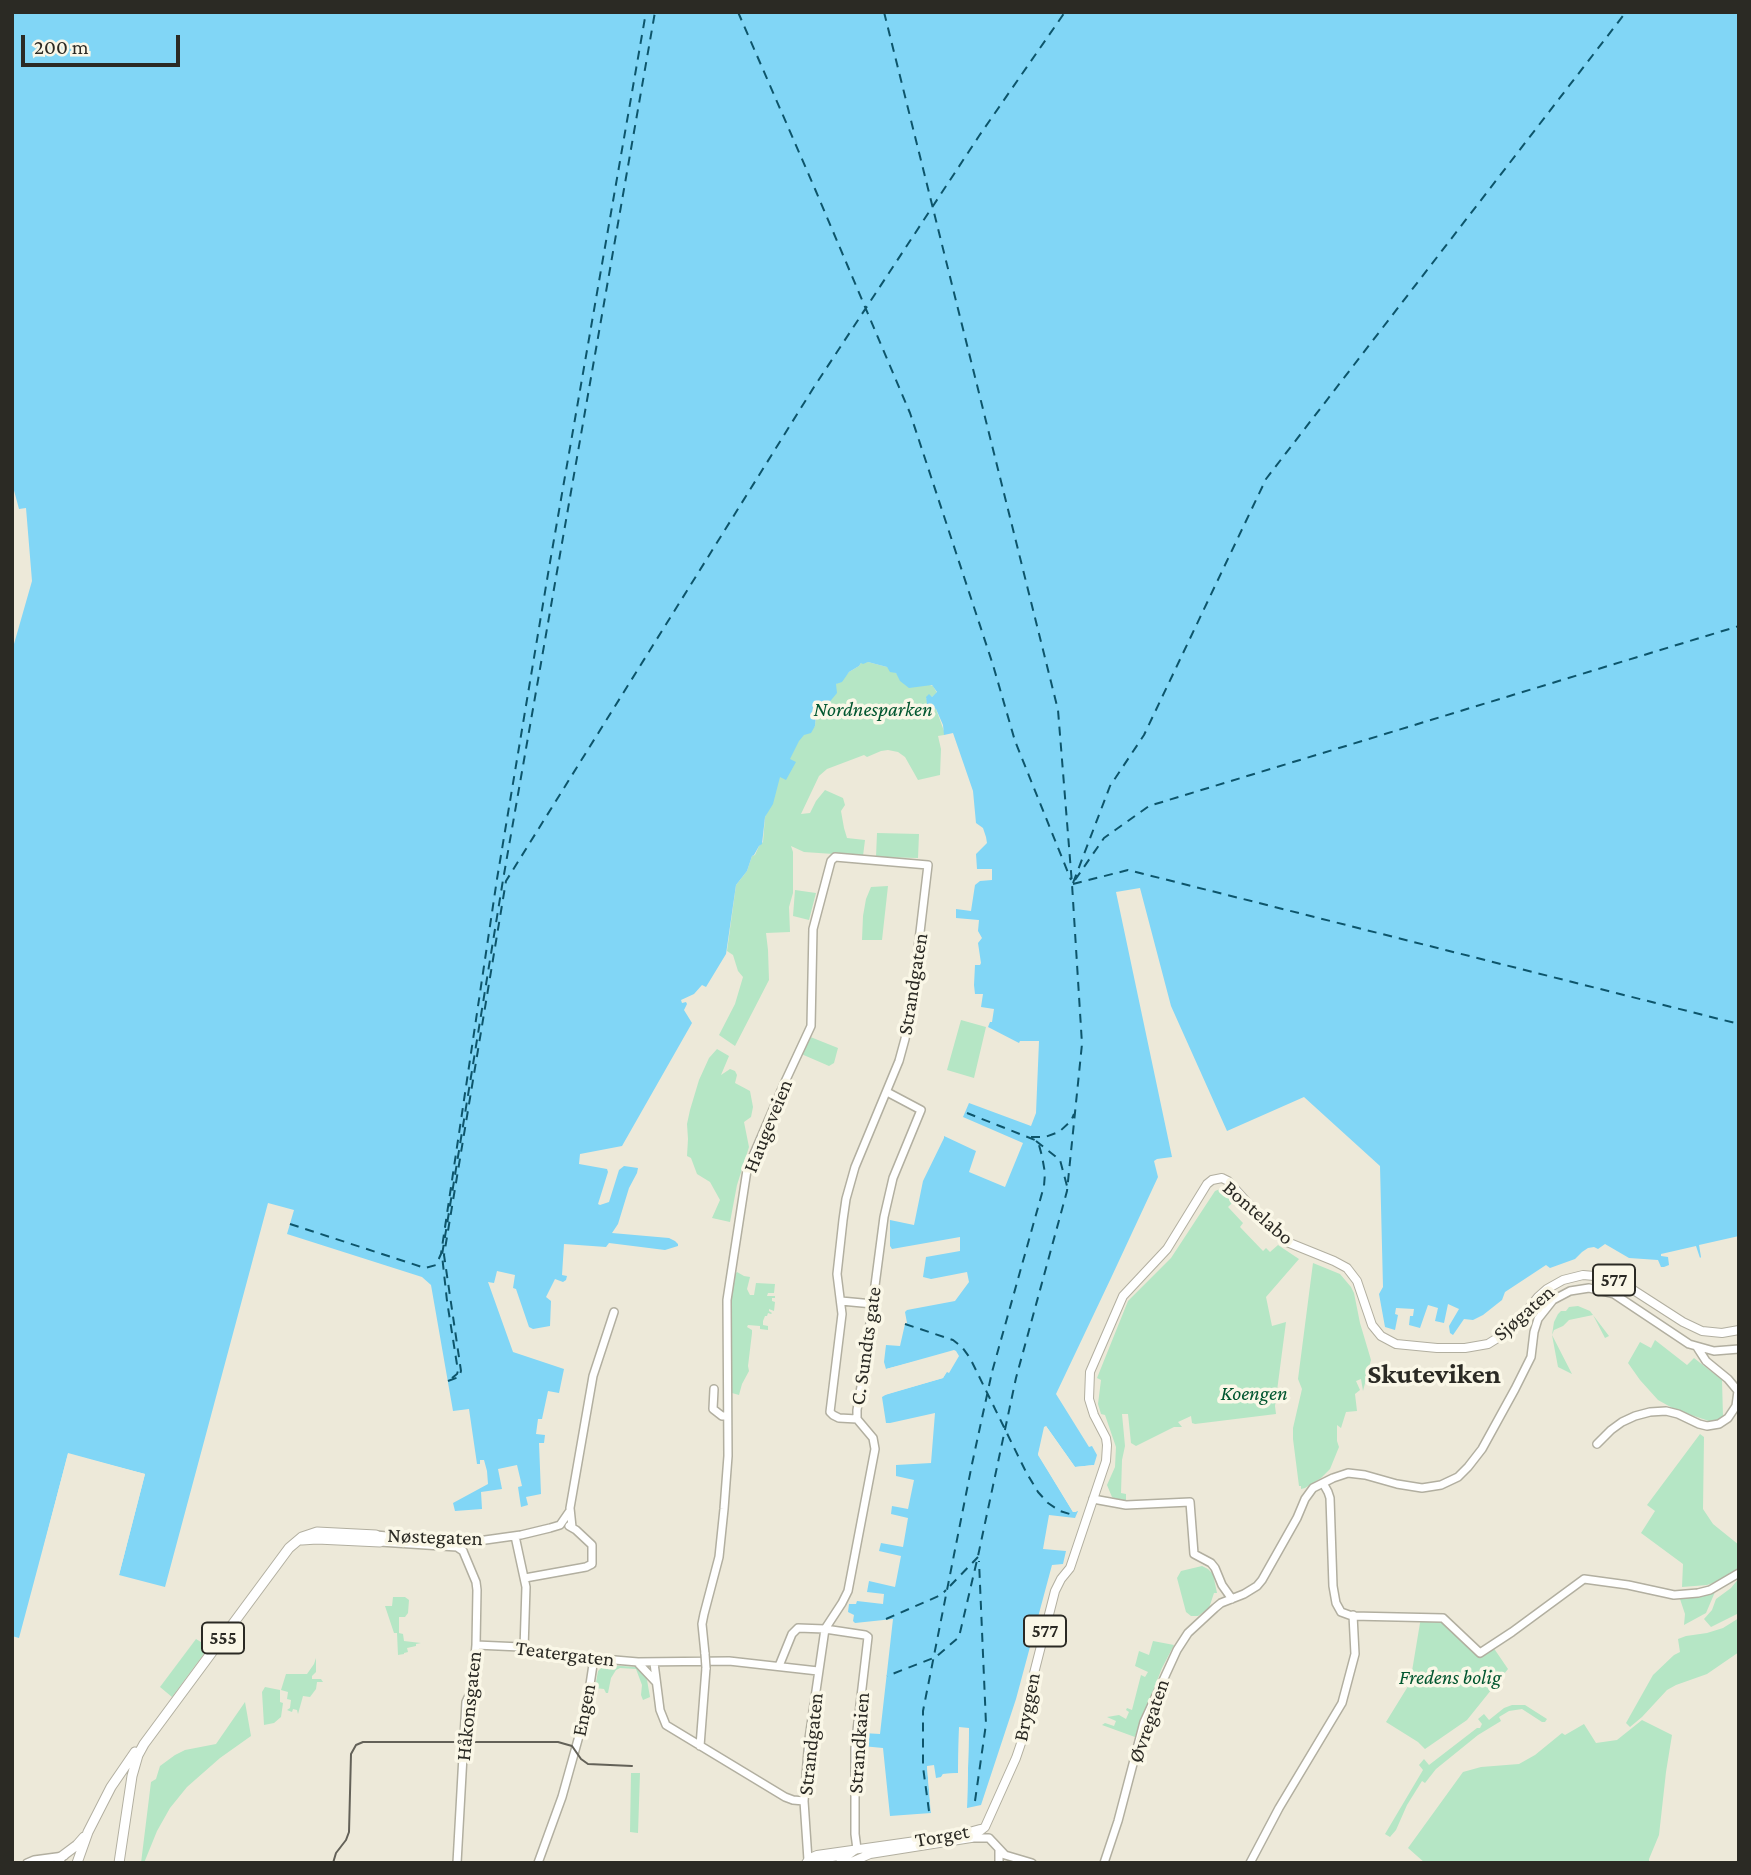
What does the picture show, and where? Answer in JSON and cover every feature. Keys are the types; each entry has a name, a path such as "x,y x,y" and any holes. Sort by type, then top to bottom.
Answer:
{"highway":[{"name":"Nøstegaten","path":"151,1735 289,1548 297,1541 378,1539"},
{"name":"555","path":"76,1863 90,1829 118,1777 142,1743 151,1735"},
{"name":"555","path":"119,1863 132,1782 151,1735"},
{"path":"118,1777 128,1775 132,1782"},
{"name":"555","path":"106,1798 117,1784 132,1782"},
{"name":"555","path":"61,1859 98,1820 117,1788 132,1782"},
{"name":"555","path":"122,1845 128,1825 132,1782"},
{"name":"555","path":"61,1859 72,1856 76,1863"}],"main road":[{"name":"Strandgaten","path":"833,858 928,865 905,1039 887,1092"},
{"name":"Haugeveien","path":"700,1746 706,1668 702,1624 719,1557 728,1460 727,1300 747,1170 811,1026 813,929 833,858"},
{"path":"857,1419 839,1418 830,1412 842,1314 837,1274 849,1188 862,1149 887,1092"},
{"name":"C. Sundts gate","path":"825,1629 842,1603 849,1586 875,1449 873,1438 857,1419 858,1398 887,1200 892,1178 921,1110 887,1092"},
{"name":"Bontelabo","path":"1093,1499 1107,1454 1105,1438 1091,1407 1088,1392 1090,1372 1123,1296 1167,1249 1212,1180 1225,1180 1282,1239 1295,1247 1334,1261 1350,1271 1359,1285 1372,1325 1381,1336"},
{"name":"Sjøgaten","path":"1381,1336 1392,1343 1402,1345 1448,1348 1482,1346 1497,1340 1512,1329 1538,1297 1553,1286 1571,1277 1583,1275 1624,1284 1702,1331 1717,1333 1739,1330"},
{"path":"1739,1349 1714,1351 1697,1347 1614,1294 1589,1288 1570,1291 1553,1300 1538,1319 1531,1357 1524,1372 1482,1449 1458,1477 1441,1485 1422,1488 1352,1473 1341,1474 1323,1483 1330,1498 1333,1575 1336,1606 1341,1612 1353,1615 1443,1618 1480,1653 1584,1579 1674,1595 1710,1590 1739,1573"},
{"path":"841,1301 873,1304"},
{"path":"572,1527 570,1508 593,1376 614,1312"},
{"path":"1597,1444 1622,1422 1650,1412 1666,1411 1707,1426 1726,1419 1736,1406 1738,1391 1706,1361 1697,1347"},
{"path":"714,1389 713,1409 722,1416 727,1416"},
{"name":"Øvregaten","path":"1104,1863 1118,1821 1139,1737 1153,1700 1184,1638 1206,1615 1249,1591 1262,1580 1305,1499 1313,1488 1323,1483"},
{"path":"1093,1499 1126,1504 1190,1502 1194,1554 1215,1568 1227,1601"},
{"name":"Bryggen","path":"991,1814 1009,1777 1030,1717 1030,1689 1055,1591 1073,1560 1093,1499"},
{"path":"560,1525 570,1508"},
{"path":"496,1539 540,1532 560,1525 572,1527 592,1545 592,1564 586,1567 525,1578"},
{"path":"515,1536 525,1578 524,1649"},
{"name":"Nøstegaten","path":"378,1539 450,1542 496,1539"},
{"name":"Nøstegaten","path":"378,1539 457,1547 463,1551 471,1545 496,1539"},
{"name":"Håkonsgaten","path":"457,1863 466,1702 472,1689 476,1645 476,1582 463,1551"},
{"path":"1250,1863 1279,1808 1342,1703 1356,1650 1353,1615"},
{"path":"834,1616 845,1632"},
{"path":"779,1666 795,1630 801,1628 845,1632"},
{"name":"Strandgaten","path":"810,1862 804,1801 809,1735 825,1629"},
{"name":"Strandkaien","path":"845,1632 868,1637 855,1748 857,1849"},
{"name":"Teatergaten","path":"476,1645 638,1662 714,1661 818,1671"},
{"name":"Engen","path":"538,1863 562,1797 586,1711 594,1658"},
{"path":"638,1662 656,1683"},
{"path":"654,1663 660,1710 666,1725 785,1797 804,1801"},
{"name":"Torget","path":"840,1863 870,1854 971,1838 985,1827 991,1814"},
{"path":"985,1827 1003,1848 1032,1863"},
{"name":"Torget","path":"810,1862 817,1854 958,1835 985,1827"},
{"path":"971,1838 989,1838 999,1850 1009,1857 1014,1856"},
{"path":"999,1850 999,1863"},
{"path":"29,1863 34,1860 61,1859"}],"green space":[{"name":"Nordnesparken","path":"868,662 933,686 937,693 926,698 936,709 944,731 944,735 938,736 941,749 940,775 918,780 905,757 888,750 867,757 864,755 827,769 819,776 801,814 810,813 825,790 843,798 845,805 841,811 847,838 865,840 863,856 804,852 791,846 793,893 789,907 790,932 766,933 769,980 735,1046 719,1035 735,1004 743,977 733,955 727,951 736,885 763,842 768,810 754,769 812,729 816,715 823,706 822,702 826,704 836,684 861,663"},
{"path":"877,833 919,834 918,858 876,857"},
{"path":"888,886 882,940 862,940 863,916 871,887"},
{"path":"795,890 816,893 809,920 793,916"},
{"path":"961,1020 986,1027 974,1078 947,1070"},
{"path":"808,1036 838,1048 834,1063 829,1066 799,1053"},
{"path":"717,1049 729,1056 721,1075 730,1069 735,1071 735,1083 750,1091 753,1107 751,1117 744,1122 749,1147 737,1185 730,1222 712,1218 720,1200 710,1182 697,1174 691,1158 687,1156 690,1110 699,1080 709,1058"},
{"name":"Koengen","path":"1220,1189 1229,1192 1235,1200 1228,1207 1243,1223 1240,1227 1263,1251 1266,1248 1270,1252 1278,1245 1299,1259 1266,1297 1272,1326 1286,1322 1276,1414 1195,1424 1192,1423 1191,1416 1178,1422 1182,1427 1174,1427 1136,1446 1131,1443 1128,1414 1122,1414 1125,1446 1121,1493 1126,1494 1126,1500 1120,1501 1112,1497 1107,1485 1115,1467 1116,1447 1105,1415 1101,1414 1098,1404 1101,1380 1097,1378 1128,1301 1171,1258 1215,1191"},
{"path":"1313,1263 1340,1274 1351,1287 1371,1360 1363,1391 1361,1379 1356,1381 1360,1390 1355,1394 1357,1411 1346,1412 1341,1428 1337,1425 1339,1447 1330,1469 1321,1478 1301,1489 1293,1428 1302,1389 1298,1379"},
{"path":"737,1272 750,1277 747,1289 750,1295 754,1295 756,1283 775,1284 774,1293 768,1293 767,1296 775,1296 772,1298 775,1302 774,1311 769,1309 772,1313 768,1313 763,1321 768,1330 760,1329 760,1326 747,1327 752,1330 749,1371 739,1395 732,1393 730,1354 733,1276"},
{"path":"1578,1306 1593,1315 1569,1320 1554,1330 1552,1335 1558,1314 1569,1307"},
{"path":"1593,1315 1609,1336 1605,1338"},
{"path":"1552,1335 1572,1374 1558,1367"},
{"path":"1655,1340 1687,1365 1694,1358 1722,1380 1723,1417 1717,1421 1709,1421 1676,1410 1658,1400 1640,1380 1628,1363 1640,1342 1651,1348"},
{"path":"1700,1434 1704,1437 1703,1509 1713,1524 1739,1545 1739,1569 1722,1580 1707,1585 1682,1587 1683,1564 1641,1533 1655,1511 1647,1505"},
{"path":"1202,1566 1213,1574 1217,1593 1214,1593 1209,1608 1198,1616 1191,1616 1186,1612 1177,1578 1181,1571"},
{"path":"1739,1578 1739,1613 1711,1627 1704,1619 1712,1610 1716,1599"},
{"path":"1715,1592 1706,1613 1684,1625 1685,1614 1680,1599"},
{"path":"393,1597 405,1597 409,1600 408,1613 405,1617 399,1617 399,1633 403,1634 404,1641 421,1643 398,1655 397,1633 394,1633 385,1606 392,1606"},
{"name":"Fredens bolig","path":"1421,1617 1443,1618 1480,1652 1493,1647 1508,1669 1467,1720 1425,1749 1386,1722 1410,1683"},
{"path":"1739,1618 1739,1652 1707,1674 1667,1690 1630,1727 1626,1723 1653,1675 1680,1652 1678,1639 1723,1628"},
{"path":"196,1639 209,1647 172,1697 160,1687"},
{"path":"1153,1641 1174,1645 1135,1737 1102,1725 1105,1723 1114,1726 1116,1721 1107,1717 1119,1715 1126,1719 1129,1712 1127,1708 1132,1710 1141,1675 1145,1677 1148,1672 1135,1666 1139,1651 1149,1655"},
{"path":"316,1658 316,1672 312,1679 321,1679 323,1682 317,1682 310,1697 303,1696 298,1714 297,1710 287,1710 291,1700 287,1699 288,1692 281,1690 286,1674 307,1674"},
{"path":"608,1665 636,1667 642,1671 647,1680 650,1697 643,1700 642,1685 636,1669 616,1670 608,1693 604,1689 595,1688 598,1671"},
{"path":"265,1687 280,1690 280,1702 283,1703 281,1717 274,1723 264,1725 262,1692"},
{"path":"245,1702 251,1736 220,1758 187,1787 170,1808 144,1863 141,1863 151,1782 156,1779 160,1766 185,1750 216,1744"},
{"path":"1512,1705 1525,1705 1547,1719 1542,1722 1522,1709 1509,1711 1499,1717 1501,1721 1478,1735 1436,1769 1425,1783 1422,1781 1396,1830 1390,1837 1385,1834 1423,1770 1419,1765 1424,1759 1429,1765 1480,1728 1482,1724 1478,1719 1484,1714 1489,1720"},
{"path":"1642,1720 1672,1735 1659,1835 1649,1863 1425,1863 1408,1848 1463,1772 1481,1767 1519,1764 1562,1733 1565,1735 1584,1724 1596,1743 1617,1740"},
{"path":"631,1773 640,1773 638,1833 630,1832"}],"water":[{"path":"12,12 1739,12 1739,1236 1699,1245 1700,1258 1696,1246 1661,1254 1668,1257 1669,1265 1664,1267 1661,1267 1658,1260 1629,1258 1605,1244 1598,1249 1588,1248 1575,1259 1550,1268 1546,1265 1505,1292 1502,1300 1483,1315 1473,1320 1464,1319 1453,1335 1449,1326 1459,1309 1448,1304 1444,1323 1435,1321 1438,1308 1428,1305 1420,1328 1409,1325 1414,1309 1396,1308 1395,1314 1398,1315 1395,1330 1385,1327 1379,1294 1383,1287 1380,1166 1304,1097 1227,1131 1171,1006 1140,888 1116,892 1172,1157 1154,1161 1158,1177 1056,1394 1089,1447 1092,1446 1097,1455 1094,1465 1075,1467 1046,1426 1038,1455 1073,1512 1078,1511 1075,1518 1049,1515 1043,1549 1066,1551 1063,1564 1052,1565 1016,1699 981,1805 967,1808 969,1728 959,1728 958,1773 943,1774 941,1778 935,1778 932,1766 927,1766 931,1813 890,1816 883,1748 862,1746 863,1733 880,1734 893,1619 855,1623 854,1615 848,1612 849,1604 856,1604 857,1601 883,1604 884,1594 867,1592 869,1581 895,1587 901,1556 879,1551 881,1543 903,1547 908,1518 891,1514 892,1506 908,1509 914,1480 896,1476 896,1465 931,1463 935,1413 886,1423 882,1397 943,1378 956,1351 886,1369 886,1345 900,1346 907,1323 907,1310 955,1301 969,1282 967,1272 931,1279 923,1277 926,1257 960,1251 960,1237 892,1249 890,1220 914,1225 923,1181 944,1136 976,1151 969,1172 1005,1187 1023,1143 963,1117 969,1103 1031,1126 1036,1113 1039,1041 1019,1043 988,1027 992,1022 994,1009 981,1007 983,994 975,994 975,965 981,963 978,943 982,938 978,931 979,920 956,918 956,909 971,911 975,885 980,881 992,880 992,869 977,869 976,854 987,843 986,837 983,828 976,823 973,791 953,733 944,735 936,709 927,704 926,697 929,694 932,697 937,692 932,685 909,688 887,667 861,663 849,672 842,682 836,684 837,693 827,705 822,702 824,705 816,715 815,726 811,733 804,735 799,741 790,759 796,762 786,780 780,777 773,804 765,817 762,844 736,885 726,954 706,987 702,985 694,994 681,1000 687,1004 684,1010 692,1023 622,1146 580,1154 579,1164 607,1169 598,1204 600,1205 609,1202 619,1170 624,1166 638,1168 618,1224 612,1233 669,1238 678,1246 665,1250 609,1243 606,1247 564,1244 562,1275 567,1276 566,1280 563,1282 555,1279 546,1297 551,1301 550,1326 533,1329 529,1327 516,1289 513,1288 515,1275 497,1271 494,1283 488,1282 513,1352 564,1369 559,1393 548,1391 542,1419 538,1419 536,1434 545,1435 544,1443 539,1443 541,1494 526,1497 528,1505 521,1507 518,1487 522,1486 517,1465 498,1469 502,1489 481,1492 482,1509 455,1511 453,1503 488,1484 487,1471 484,1460 477,1464 469,1409 453,1411 431,1285 422,1277 287,1234 294,1210 268,1203 165,1587 119,1575 145,1474 68,1454 19,1638 12,1636 12,651 32,581 26,508 19,509 12,483"}],"pier":[{"path":"954,1350 959,1356 943,1378 885,1395 885,1391 941,1375 953,1354 886,1373 886,1369"},
{"path":"1046,1426 1075,1467 1094,1465 1093,1469 1073,1470 1046,1433 1042,1454 1074,1508 1079,1508 1076,1512 1073,1512 1038,1454"},
{"path":"68,1453 145,1474 119,1575 115,1573 141,1477 71,1458 46,1551 43,1550"},
{"path":"959,1727 969,1728 967,1808 964,1808 966,1731 963,1731 961,1775 935,1781 932,1779 931,1770 934,1810 931,1813 927,1766 934,1765 936,1778 943,1774 958,1773"}],"ferry route":[{"path":"290,1224 425,1268 436,1265 441,1254 497,879 646,12"},
{"path":"452,1378 458,1371 442,1255 503,880 655,12"},
{"path":"738,12 910,413 993,665 1015,741 1071,880"},
{"path":"884,12 1058,710 1082,1044 1067,1191 1016,1378 959,1637 936,1657 887,1676"},
{"path":"448,1381 459,1377 461,1371 444,1255 506,881 814,387 979,136 1065,12"},
{"path":"1073,883 1110,786 1144,735 1266,479 1626,12"},
{"path":"1075,880 1104,838 1149,806 1739,626"},
{"path":"1073,884 1128,870 1739,1024"},
{"path":"929,1811 923,1767 923,1711 992,1372 1044,1186 1045,1173 1039,1145 1035,1140 967,1113"},
{"path":"1031,1137 1045,1137 1059,1132 1071,1121 1074,1114"},
{"path":"1036,1141 1060,1160 1067,1186"},
{"path":"905,1324 953,1340 962,1347 1038,1492 1060,1511 1076,1516"},
{"path":"950,1586 978,1557"},
{"path":"975,1801 986,1724 979,1561"},
{"path":"886,1619 941,1595 946,1590"}],"tram line":[{"path":"333,1863 349,1832 351,1754 356,1745 363,1742 558,1742 572,1746 588,1764 632,1766"}],"district":[{"name":"Skuteviken","path":"1434,1374"}]}
